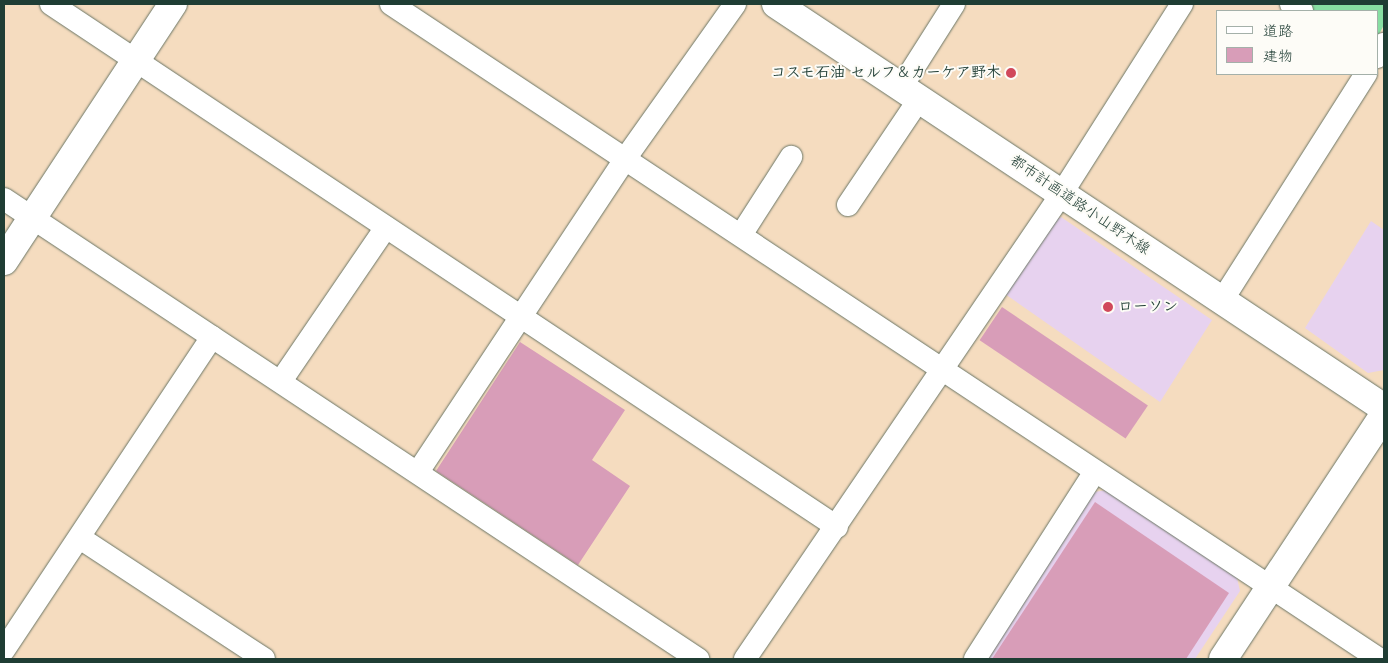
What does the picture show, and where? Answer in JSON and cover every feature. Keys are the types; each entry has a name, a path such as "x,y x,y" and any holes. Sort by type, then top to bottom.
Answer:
{"street":[{"path":"50,4 522,316 836,527"},
{"path":"4,261 173,4"},
{"path":"391,4 741,235 1094,473 1379,659"},
{"path":"418,472 626,159 735,4"},
{"name":"都市計画道路小山野木線","path":"776,4 1223,299 1384,408"},
{"path":"848,205 911,92 954,4"},
{"path":"745,659 1062,193 1182,4"},
{"path":"1378,55 1384,44"},
{"path":"1223,299 1365,75"},
{"path":"741,235 791,157"},
{"path":"4,198 698,659"},
{"path":"280,381 386,227"},
{"path":"4,650 212,337"},
{"path":"1223,659 1384,415"},
{"path":"975,659 1094,473"},
{"path":"80,538 264,659"}],"shaded area":[{"name":"ローソン","path":"1061,217 1212,320 1160,402 1005,294 1048,223"},
{"path":"1371,221 1384,230 1384,370 1368,373 1305,328"},
{"path":"1107,490 1237,578 1240,591 1195,659 986,659 1094,492"}],"green space":[{"path":"1299,4 1384,4 1384,25 1378,36 1378,10 1309,10"}],"building":[{"path":"1002,307 1148,405 1126,439 980,340"},
{"path":"520,342 625,410 592,460 630,486 578,565 436,471"},
{"path":"1095,502 1229,593 1186,659 992,659"}],"place":[{"name":"コスモ石油 セルフ＆カーケア野木","path":"1011,73"},
{"name":"ローソン","path":"1108,307"}]}
